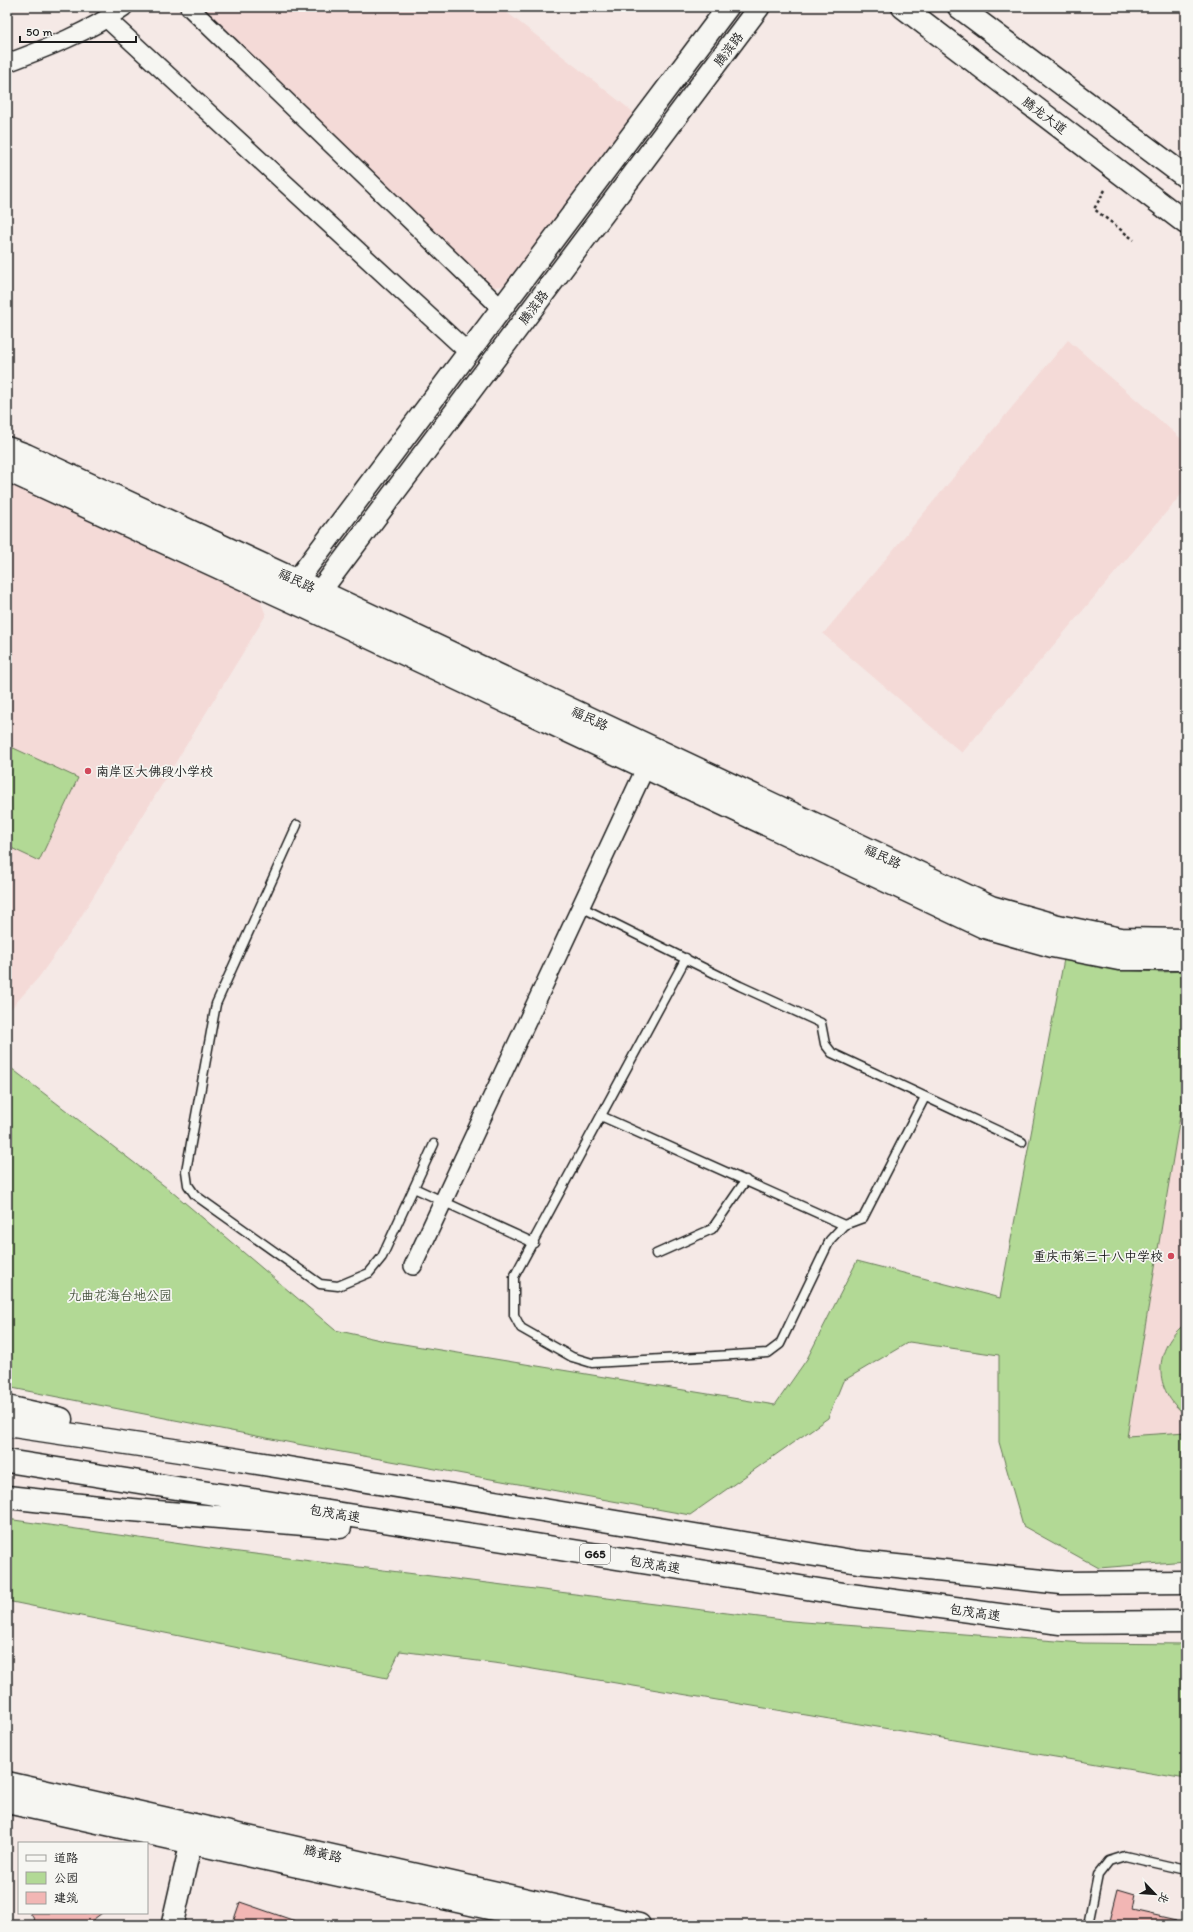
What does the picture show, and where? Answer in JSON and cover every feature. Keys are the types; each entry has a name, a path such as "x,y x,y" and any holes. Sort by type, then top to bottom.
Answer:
{"main road":[{"name":"腾龙大道","path":"903,7 1186,223"},
{"path":"959,7 1186,177"},
{"name":"福民路","path":"7,448 26,455 298,580 313,599"},
{"name":"福民路","path":"7,470 284,597 313,599 650,758 984,927 1052,946 1119,959 1186,960"},
{"name":"福民路","path":"650,758 991,907 1058,926 1121,939 1186,940"},
{"path":"7,1407 233,1459"},
{"path":"7,1424 233,1459 858,1562 1062,1583 1186,1582"},
{"name":"包茂高速","path":"7,1462 850,1595 1060,1623 1186,1622"},
{"path":"7,1497 210,1517 494,1538"},
{"name":"腾黄路","path":"7,1783 193,1834 566,1925"},
{"name":"腾黄路","path":"7,1802 193,1834 638,1925"}],"street":[{"path":"7,64 46,49 107,19 124,7"},
{"path":"189,7 502,309"},
{"name":"腾滨路","path":"284,597 728,7"},
{"name":"腾滨路","path":"313,599 759,7"},
{"path":"107,19 469,353"},
{"path":"413,1266 442,1200 650,758"},
{"path":"172,1925 193,1834"}],"lane":[{"path":"297,825 216,1004 186,1171 188,1185 195,1195 320,1284 338,1286 369,1273 382,1257 434,1144"},
{"path":"581,907 821,1023 825,1044 832,1053 1022,1142"},
{"path":"686,958 514,1277 514,1315 521,1328 572,1357 592,1363 768,1353 780,1344 830,1240 844,1225 863,1218 925,1096"},
{"path":"601,1116 844,1225"},
{"path":"656,1254 712,1229 746,1180"},
{"path":"414,1188 534,1242"},
{"path":"1088,1925 1098,1875 1109,1861 1125,1856 1186,1870"}],"path":[{"path":"1105,190 1094,209 1134,240"}],"shaded area":[{"path":"201,7 500,7 637,115 511,285 493,287"},
{"path":"1068,340 1186,443 1186,489 962,753 823,634"},
{"name":"南岸区大佛段小学校","path":"7,478 258,596 266,615 74,928 39,977 7,1013"},
{"name":"重庆市第三十八中学校","path":"1186,1080 1186,1432 1127,1437"}],"green space":[{"path":"7,745 78,778 39,861 7,846"},
{"name":"九曲花海台地公园","path":"1064,959 1120,970 1162,972 1186,971 1186,1080 1127,1436 1186,1432 1186,1561 1099,1568 1023,1526 999,1442 999,1355 909,1342 843,1381 828,1418 690,1515 297,1444 7,1387 7,1065 171,1191 335,1330 385,1341 775,1405 807,1359 857,1261 1000,1298"},
{"path":"1186,1323 1186,1415 1175,1405 1167,1394 1162,1381 1161,1369 1167,1344 1175,1333"},
{"path":"7,1519 223,1550 791,1621 1083,1643 1186,1644 1186,1779 509,1665 400,1651 387,1678 7,1601"}],"building":[{"path":"1118,1889 1135,1894 1132,1910 1176,1920 1176,1925 1109,1925"},
{"path":"240,1902 301,1923 300,1925 232,1925"},
{"path":"31,1914 101,1914 86,1925 38,1925"}],"place":[{"name":"南岸区大佛段小学校","path":"88,771"},
{"name":"重庆市第三十八中学校","path":"1171,1256"}]}
